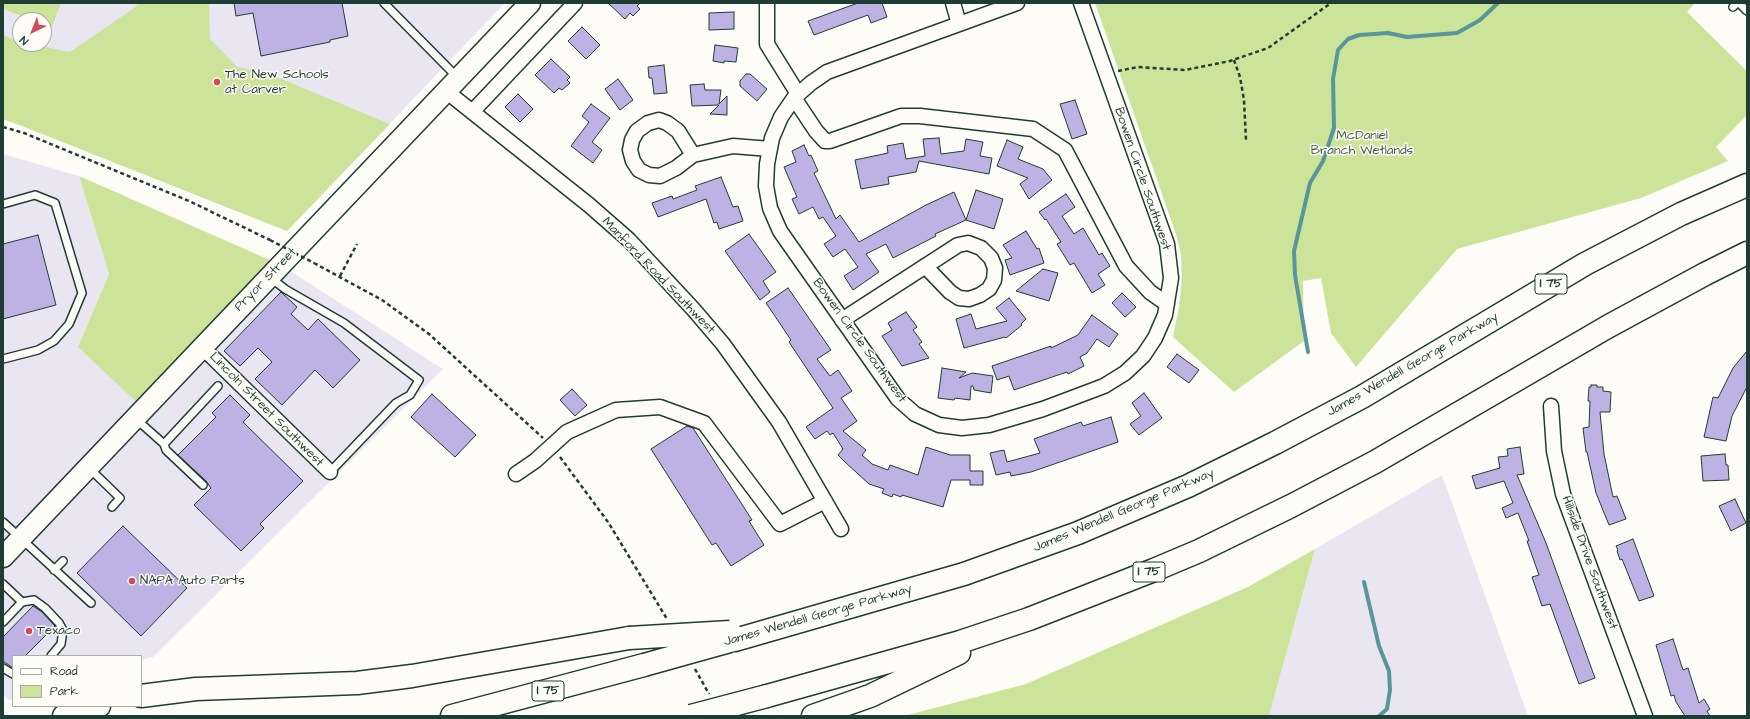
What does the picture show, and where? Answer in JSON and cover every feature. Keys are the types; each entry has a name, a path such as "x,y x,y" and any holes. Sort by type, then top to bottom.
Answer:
{"highway":[{"name":"James Wendell George Parkway","path":"452,716 644,665 732,636 787,626 964,574 1078,533 1188,486 1275,443 1362,397 1598,258 1681,214 1747,185"},
{"name":"I 75","path":"691,716 952,644 1029,618 1154,570 1291,506 1418,438 1623,318 1747,253"},
{"path":"814,716 870,696 1029,618"},
{"path":"142,696 196,689 357,683 426,673 629,638 732,636"},
{"path":"65,716 96,707"}],"main road":[{"name":"Pryor Street","path":"3,557 530,3"}],"street":[{"path":"472,112 575,3"},
{"path":"768,3 767,44 816,131 825,141 830,141 901,116 920,116 1033,129 1064,150 1126,266 1150,292 1167,304"},
{"path":"953,3 959,24"},
{"name":"Bowen Circle Southwest","path":"1017,3 827,72 811,82 796,96 781,117 772,138 766,164 766,186 772,213 780,231 898,399 915,414 939,425 962,428 989,425 1036,411 1104,386 1125,373 1143,356 1155,338 1165,315 1171,278 1167,244 1081,3"},
{"name":"Manford Road Southwest","path":"452,84 472,112 590,205 628,240 694,310 723,344 779,422 841,529"},
{"path":"693,155 678,131 667,123 659,120 648,123 637,131 632,140 630,150 633,161 639,170 649,176 660,176 676,168 693,155 733,146 770,149"},
{"path":"842,320 925,266 958,245 968,243 981,248 991,258 995,268 994,280 989,288 980,295 969,300 959,298 950,292 925,266"},
{"name":"Lincoln Street Southwest","path":"202,347 330,472"},
{"path":"516,474 535,461 567,432 616,410 660,406 704,423 780,524 825,501"},
{"name":"Hillside Drive Southwest","path":"1551,406 1554,451 1563,494 1645,716"}],"lane":[{"path":"384,3 452,84"},
{"path":"1736,4 1747,11"},
{"path":"3,204 35,196 55,203 82,293 69,324 54,341 38,350 3,359"},
{"path":"269,277 285,289 344,323 419,380 410,395 396,404 330,472"},
{"path":"164,444 218,386"},
{"path":"135,417 164,444 166,450 203,485"},
{"path":"88,467 120,498 112,507"},
{"path":"3,522 91,603"},
{"path":"54,570 62,560"},
{"path":"3,584 22,602"},
{"path":"3,622 22,602 34,600 45,608 59,623 63,630 61,644 52,655"},
{"path":"3,668 12,673"}],"path":[{"path":"1106,74 1138,67 1185,70 1234,60 1268,48 1331,3"},
{"path":"1234,60 1240,77 1244,100 1246,140"},
{"path":"3,127 24,133 189,201 314,263"},
{"path":"340,276 357,244"}],"shaded area":[{"name":"The New Schools at Carver","path":"3,3 505,3 287,231 3,119"},
{"path":"3,154 79,176 109,274 78,347 281,265 443,369 153,657 142,660 142,655 12,655 12,699 9,700 3,694"},
{"path":"1442,475 1528,716 1269,716 1315,549"}],"green space":[{"path":"3,3 61,3 52,27 52,12 12,12 3,9"},
{"name":"The New Schools at Carver","path":"137,3 209,3 210,39 237,67 267,73 390,124 287,231 3,119 3,35 12,39 12,52 52,52 52,48 70,52 137,6"},
{"name":"McDaniel Branch Wetlands","path":"1095,3 1695,3 1687,12 1747,71 1747,115 1716,147 1728,161 1641,198 1457,249 1356,367 1331,333 1321,278 1303,281 1304,341 1234,392 1173,337 1179,307 1182,278 1181,254 1176,234"},
{"path":"79,176 281,265 143,408 78,347 109,274"},
{"path":"1315,549 1269,716 904,716 1026,684 1248,587"}],"building":[{"path":"234,3 342,3 348,36 330,40 330,42 261,56 253,13 236,16"},
{"path":"608,3 640,3 637,6 640,9 633,16 630,13 625,19"},
{"path":"858,3 882,3 887,17 871,23 868,15 814,35 808,21"},
{"path":"734,12 734,29 709,30 709,13"},
{"path":"582,27 600,45 586,59 568,41"},
{"path":"715,45 738,48 736,62 724,61 724,63 713,61"},
{"path":"551,59 570,77 567,80 570,83 562,90 559,88 554,93 535,75"},
{"path":"664,65 667,93 654,94 652,78 649,78 648,67"},
{"path":"746,74 750,74 767,89 757,101 740,86 740,81"},
{"path":"618,79 633,100 620,110 605,89"},
{"path":"704,84 705,90 721,90 719,104 727,96 727,115 710,114 719,105 692,106 690,85"},
{"path":"518,94 533,109 520,122 505,107"},
{"path":"1075,100 1087,134 1072,139 1060,104"},
{"path":"591,104 610,118 592,142 602,150 593,163 571,146 589,122 582,116"},
{"path":"939,138 941,154 964,151 966,139 983,142 980,156 992,158 989,174 919,161 916,172 888,177 889,184 861,189 855,160 888,153 887,146 903,143 906,159 925,156 923,139"},
{"path":"1007,140 1023,147 1018,159 1043,169 1052,180 1029,199 1020,184 1028,178 997,166"},
{"path":"804,145 809,156 811,155 818,171 814,173 836,219 840,215 859,242 926,205 954,192 966,220 935,234 936,236 893,258 886,244 866,254 879,272 853,290 844,276 858,267 845,249 833,257 824,244 836,236 823,217 819,219 813,207 799,214 792,199 797,197 784,167 796,162 792,151"},
{"path":"721,177 733,207 738,206 743,221 719,229 717,222 714,223 706,199 658,217 652,203 672,196 673,199 697,190 695,186"},
{"path":"976,190 1003,199 994,229 966,220"},
{"path":"1066,194 1075,207 1062,216 1074,234 1083,228 1099,255 1102,253 1110,266 1098,274 1105,285 1092,293 1074,263 1070,265 1057,244 1061,242 1046,219 1045,220 1039,212"},
{"path":"1026,231 1037,249 1039,248 1044,263 1010,275 1005,260 1012,258 1003,245"},
{"path":"749,234 776,272 763,281 770,292 760,300 725,251"},
{"path":"38,235 56,305 3,319 3,244"},
{"path":"1043,269 1058,273 1049,301 1016,291"},
{"path":"788,288 831,350 817,359 830,376 838,370 852,391 841,398 857,421 843,431 866,450 862,455 872,464 888,470 890,465 918,475 926,447 950,455 970,455 970,471 983,471 983,485 970,485 970,480 951,480 943,507 902,495 901,497 893,494 892,497 882,493 884,489 869,484 838,455 843,449 833,433 830,435 827,431 815,439 806,427 833,408 789,342 791,340 766,303"},
{"path":"281,292 297,307 291,314 308,330 318,319 360,360 333,388 315,370 282,405 255,379 272,362 258,348 240,366 224,351"},
{"path":"1122,293 1136,307 1125,317 1112,303"},
{"path":"1009,298 1026,319 1021,324 1022,325 1006,338 1005,337 964,348 956,319 971,314 976,329 1007,321 996,308"},
{"path":"906,312 917,327 913,330 922,342 919,344 929,358 902,366 882,336 892,330 888,323"},
{"path":"1092,315 1118,334 1109,347 1097,339 1087,353 1080,357 1084,366 1068,374 1067,372 1014,390 1009,376 997,380 992,366 1051,346 1051,348 1078,335"},
{"path":"1747,351 1747,387 1732,416 1726,441 1704,437 1713,397 1718,398 1733,368"},
{"path":"1177,354 1199,370 1189,383 1167,367"},
{"path":"942,368 966,372 959,378 972,373 993,376 991,393 974,390 973,386 971,386 970,400 938,398"},
{"path":"1591,385 1603,387 1603,391 1611,392 1610,412 1600,412 1604,454 1613,497 1617,496 1626,519 1609,525 1596,493 1586,452 1583,428 1589,427 1590,401 1588,401 1589,387 1591,387"},
{"path":"572,389 587,405 575,416 560,400"},
{"path":"1144,393 1162,418 1139,435 1130,424 1141,416 1132,403"},
{"path":"432,394 476,435 455,457 411,417"},
{"path":"230,395 250,415 243,422 303,481 260,524 264,528 241,551 194,505 211,488 206,481 178,455 216,417 212,413"},
{"path":"1111,417 1118,442 1031,472 1011,476 1010,472 996,475 990,453 1004,450 1007,462 1040,453 1034,439 1081,422 1083,426"},
{"path":"687,426 693,428 752,520 749,521 764,545 731,566 716,543 712,545 651,449"},
{"path":"1520,447 1524,474 1517,475 1546,543 1595,678 1579,684 1550,604 1542,606 1532,577 1539,575 1527,541 1529,541 1518,513 1506,518 1502,508 1513,503 1504,481 1476,489 1472,476 1500,468 1498,457 1508,456 1507,449"},
{"path":"1725,454 1726,465 1728,465 1729,480 1703,481 1701,456"},
{"path":"1735,499 1746,523 1731,531 1719,506"},
{"name":"NAPA Auto Parts","path":"123,526 187,588 141,636 77,573"},
{"path":"1633,539 1654,596 1639,601 1622,559 1620,560 1616,546"},
{"name":"Texaco","path":"33,606 42,612 55,626 26,655 12,655 12,667 3,661 3,637"},
{"path":"1673,639 1683,670 1688,668 1699,703 1704,699 1710,709 1707,711 1710,716 1685,716 1676,702 1674,695 1671,696 1656,645"}],"waterway":[{"path":"1308,352 1295,275 1294,251 1310,183 1323,161 1334,128 1333,79 1338,50 1348,39 1359,35 1388,33 1407,37 1457,33 1480,20 1498,3"},
{"path":"1364,582 1379,646 1389,671 1390,690 1387,709 1379,716"}],"place":[{"name":"The New Schools at Carver","path":"217,82"},
{"name":"NAPA Auto Parts","path":"132,581"},
{"name":"Texaco","path":"29,631"}]}
